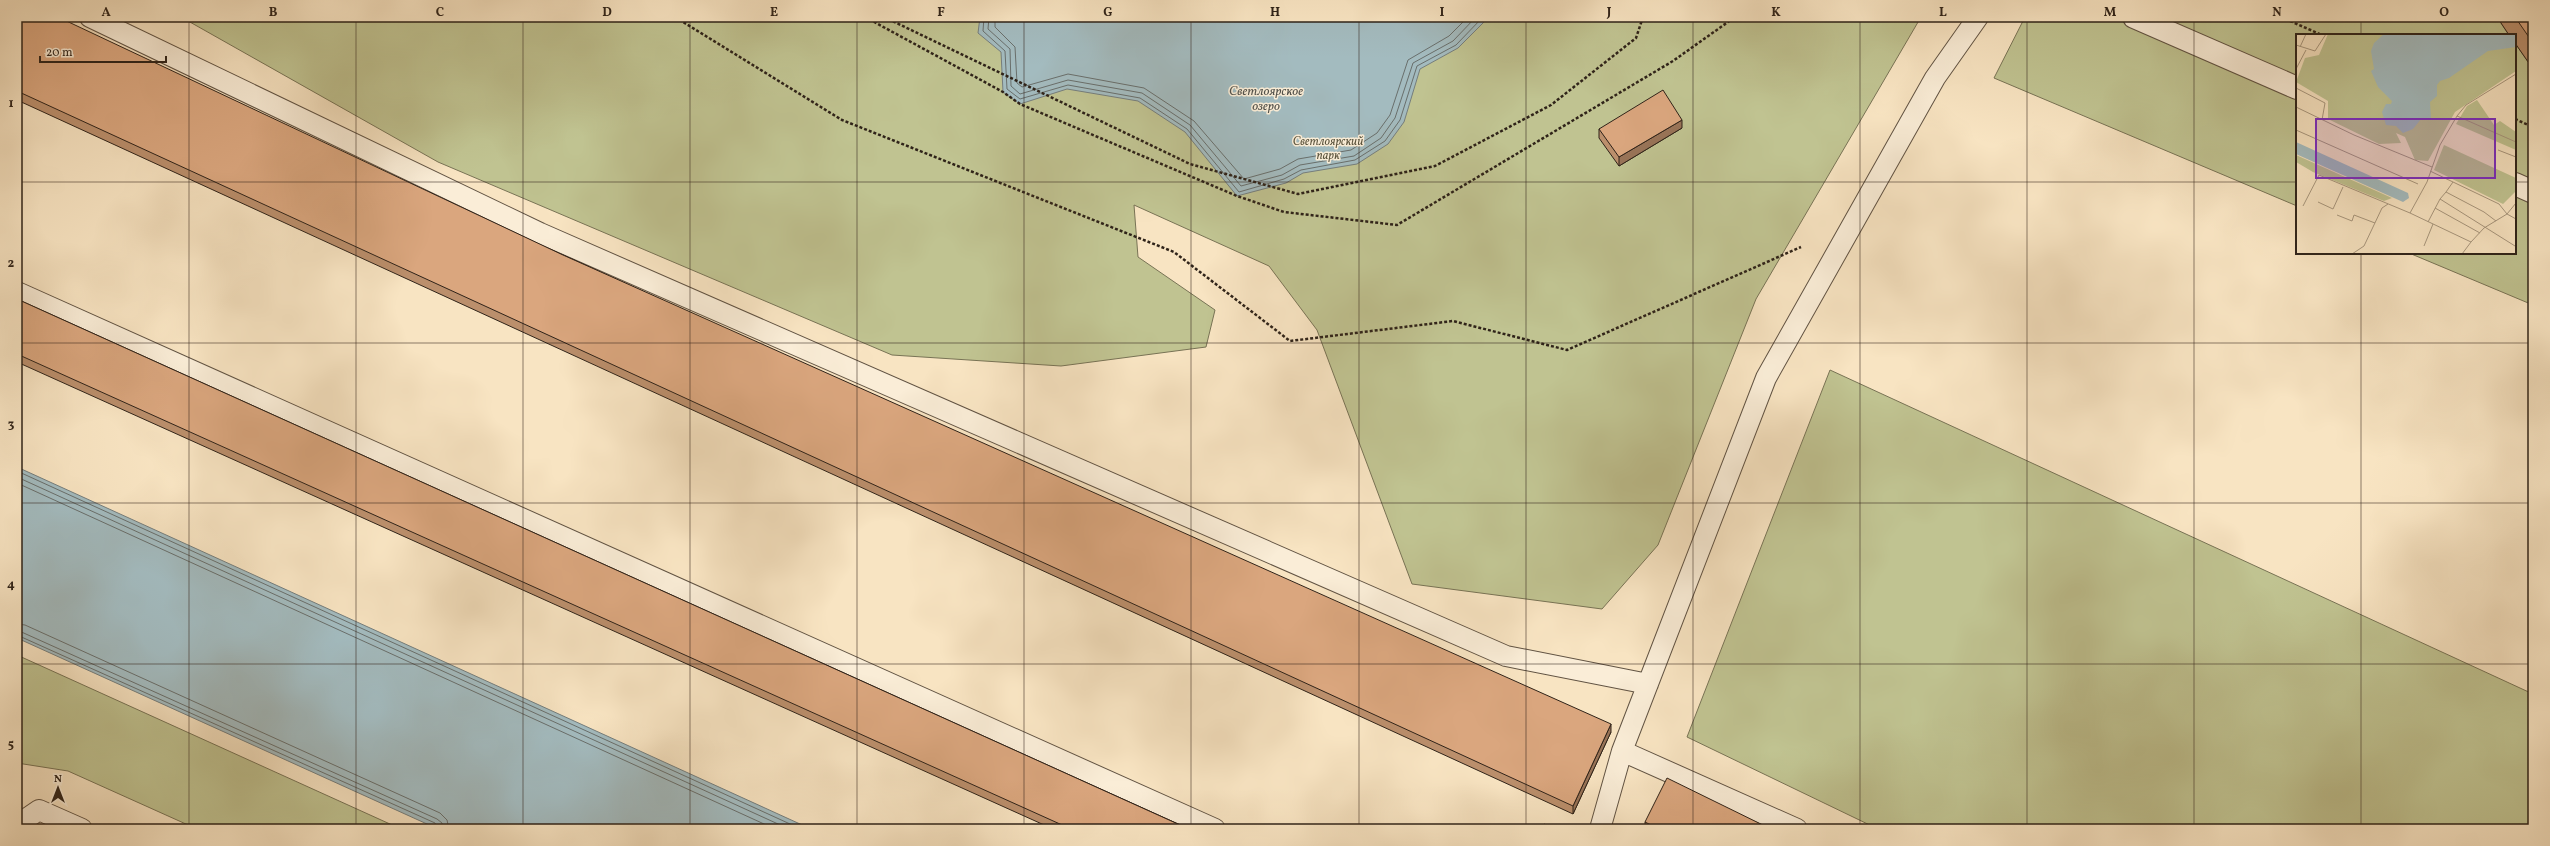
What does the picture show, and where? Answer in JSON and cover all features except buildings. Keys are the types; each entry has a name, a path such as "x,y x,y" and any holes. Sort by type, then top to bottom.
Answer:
{"street":[{"path":"2134,17 2296,88"},
{"path":"2516,184 2533,192"}],"lane":[{"path":"90,17 540,234 1506,656 1648,684"},
{"path":"1600,829 1622,751 1766,378 1935,78 1978,17"},
{"path":"17,292 1215,829"},
{"path":"1622,751 1797,829"},
{"path":"17,825 39,810 82,829"}],"path":[{"path":"675,17 842,120 1174,252 1290,341 1453,321 1567,350 1803,246"},
{"path":"864,17 1002,92 1020,104 1237,196 1284,212 1396,225 1672,62 1736,17"},
{"path":"884,17 1190,164 1298,194 1435,166 1551,105 1636,38 1643,17"},
{"path":"2281,17 2320,34"},
{"path":"2516,119 2533,127"}],"green space":[{"name":"Светлоярский парк","path":"181,17 1921,17 1756,299 1658,545 1602,609 1412,584 1317,330 1269,266 1134,205 1138,257 1215,310 1206,347 1061,366 892,355 438,162"},
{"path":"2025,17 2497,17 2508,34 2296,34 2296,206 1994,78"},
{"path":"2516,44 2533,69 2533,305 2411,254 2516,254"},
{"path":"1830,370 2533,694 2533,829 1878,829 1687,737"},
{"path":"17,655 401,829 197,829 68,771 17,763"}],"water":[{"name":"Светлоярское озеро","path":"980,17 1489,17 1458,48 1420,69 1404,122 1388,144 1357,164 1303,173 1286,183 1237,196 1185,132 1138,101 1067,89 1020,104 1003,92 1001,52 978,33"},
{"path":"17,467 811,829 438,829 17,638"}]}
